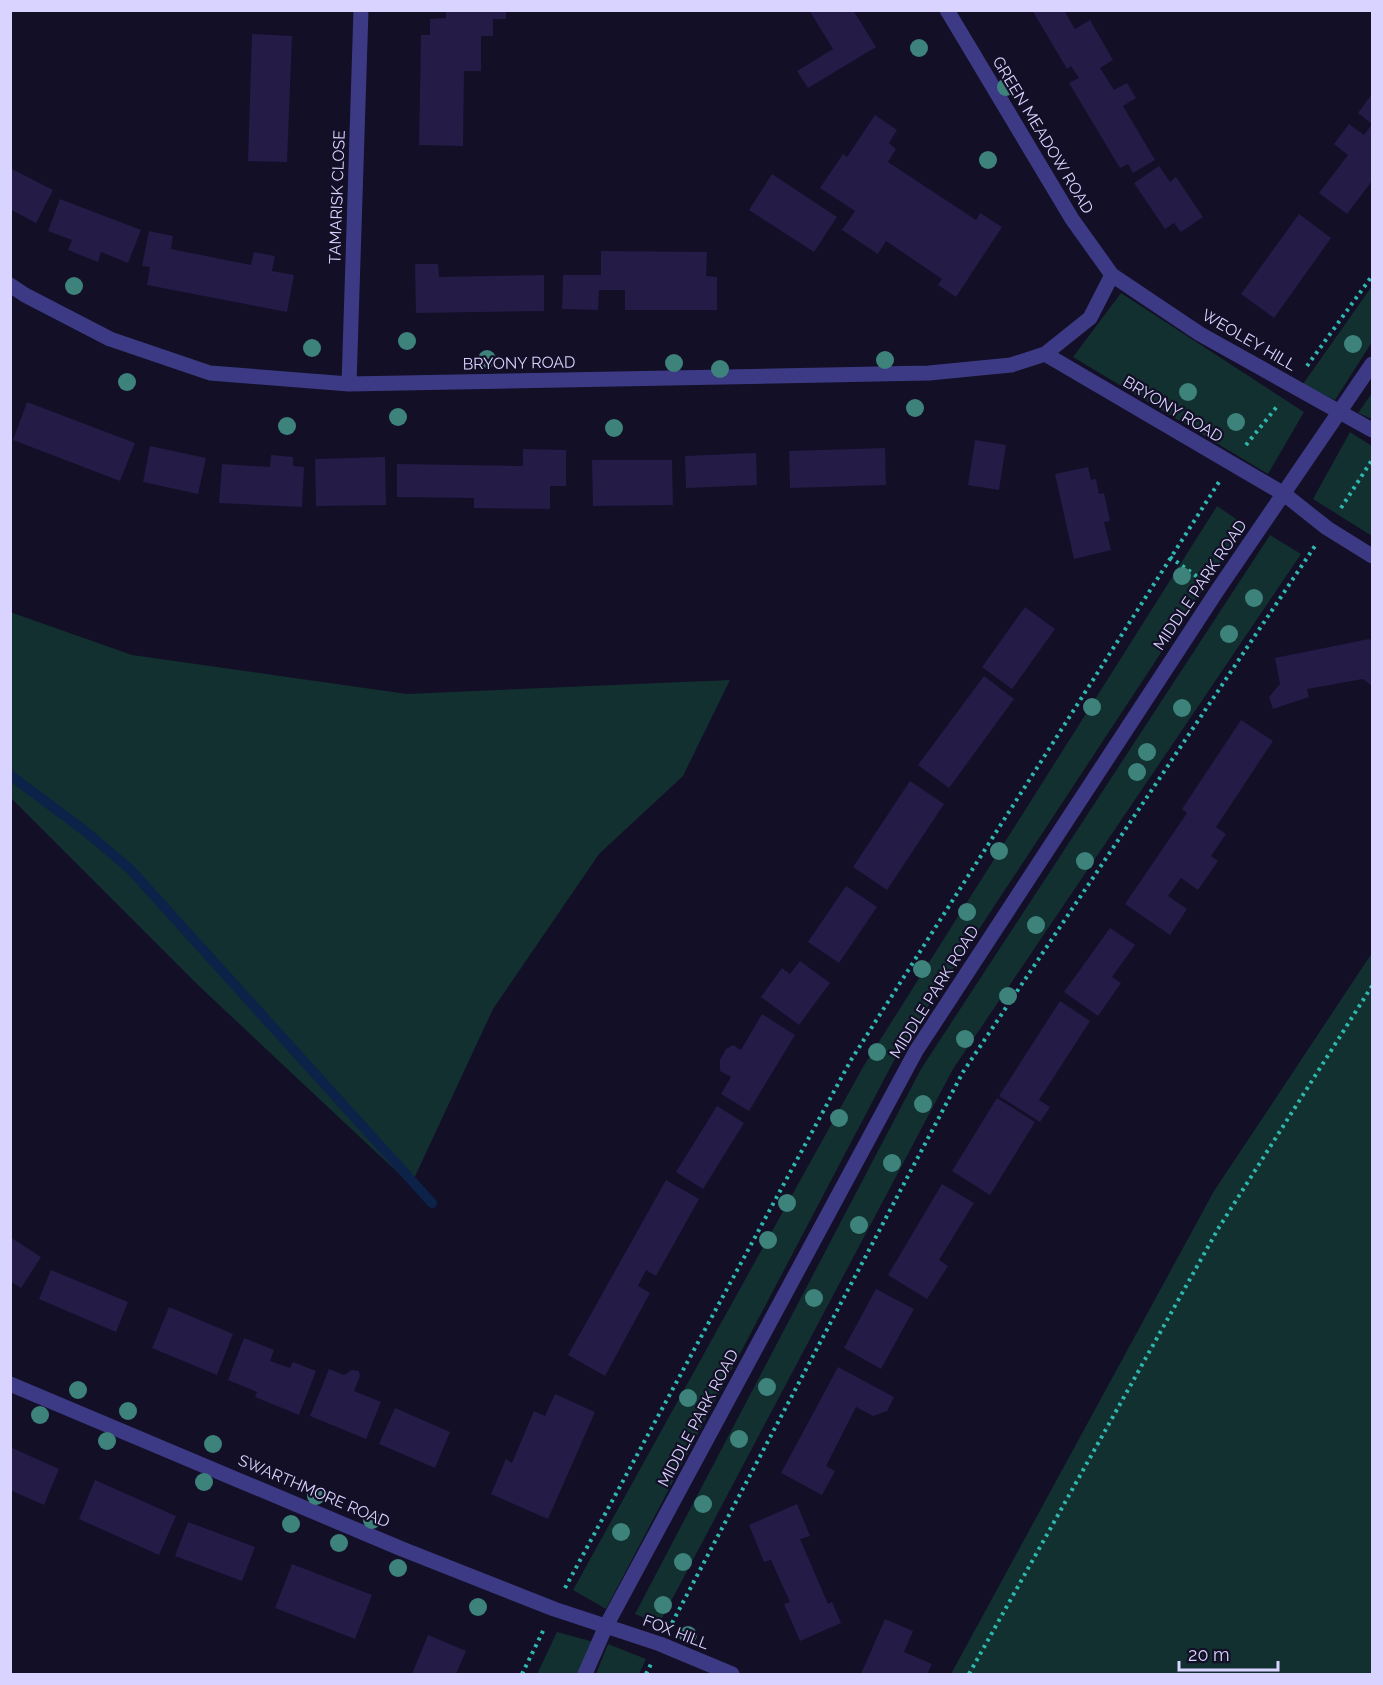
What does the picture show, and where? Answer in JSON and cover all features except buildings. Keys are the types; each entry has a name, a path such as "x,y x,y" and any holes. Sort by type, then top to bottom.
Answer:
{"street":[{"name":"TAMARISK CLOSE","path":"349,384 361,10"},
{"name":"GREEN MEADOW ROAD","path":"947,10 1072,219 1112,275"},
{"name":"BRYONY ROAD","path":"10,285 110,339 210,373 349,384 929,373 1011,365 1045,354 1090,318 1112,275"},
{"name":"WEOLEY HILL","path":"1112,275 1200,334 1372,430"},
{"name":"BRYONY ROAD","path":"1045,354 1284,494"},
{"name":"MIDDLE PARK ROAD","path":"585,1674 606,1626 916,1051 1217,591 1372,364"},
{"path":"1284,494 1327,528 1372,556"},
{"name":"SWARTHMORE ROAD","path":"10,1384 402,1549 554,1609 606,1626"},
{"name":"FOX HILL","path":"606,1626 660,1644 732,1674"}],"path":[{"path":"522,1674 554,1609 851,1060 1231,464 1293,385 1372,276"},
{"path":"646,1674 963,1072 1372,460"},
{"path":"1170,557 1217,591"},
{"path":"969,1674 1218,1229 1372,986"}],"green space":[{"path":"1372,286 1372,342 1335,400 1303,384"},
{"path":"1121,293 1304,412 1268,474 1073,357"},
{"path":"1372,393 1372,419 1358,413"},
{"path":"1350,432 1372,446 1372,536 1313,499"},
{"path":"1217,506 1245,525 899,1051 606,1609 573,1590 863,1067"},
{"path":"1270,535 1301,554 953,1069 659,1624 635,1614 921,1069"},
{"path":"10,612 132,655 407,694 730,680 683,776 599,854 493,1009 411,1185 199,986 11,798"},
{"path":"1372,953 1372,1674 951,1674 1214,1191"},
{"path":"557,1632 594,1642 579,1674 537,1674"},
{"path":"608,1644 646,1659 639,1674 596,1674"}],"waterway":[{"path":"10,775 85,831 130,869 432,1203"}]}
